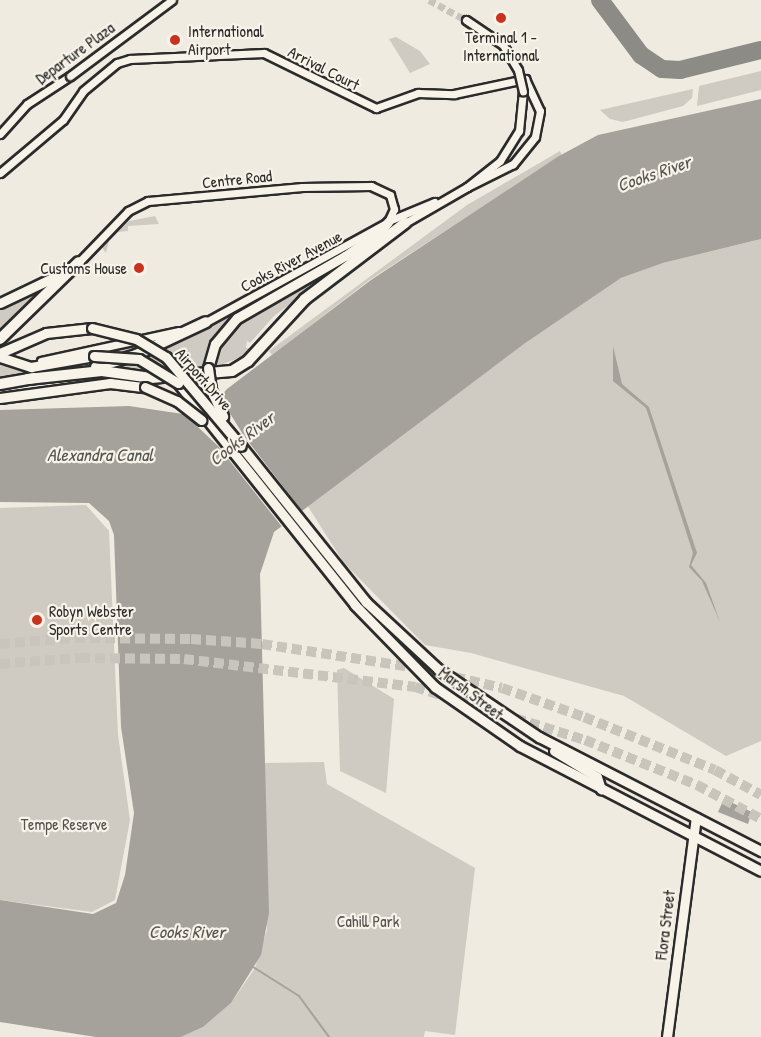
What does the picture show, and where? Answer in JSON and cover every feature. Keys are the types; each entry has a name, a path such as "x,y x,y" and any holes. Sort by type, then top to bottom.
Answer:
{"highway":[{"path":"28,379 102,371 151,378 232,371 248,361 305,299 405,223"},
{"path":"0,339 38,305 79,262"},
{"path":"0,384 123,359 206,322"}],"main road":[{"path":"237,449 214,400 208,368 215,344 226,328 281,292 345,256 380,232 389,221"},
{"path":"281,292 322,274 405,223"},
{"path":"0,303 50,281 79,262"},
{"name":"Airport Drive","path":"2,357 57,330 92,328 125,335 174,364 237,449"},
{"path":"2,357 36,367 94,356 129,356 164,371 186,391 237,449"},
{"name":"Airport Drive","path":"0,398 110,383 145,387 184,406 237,449"},
{"name":"Marsh Street","path":"237,449 378,632 435,687 504,737 761,871"},
{"name":"Marsh Street","path":"314,546 394,631 438,669 518,724 761,851"},
{"path":"518,724 597,777 601,789"},
{"name":"Flora Street","path":"666,1037 691,836 696,818"}],"street":[{"name":"Departure Plaza","path":"0,134 33,99 172,0"},
{"path":"405,223 467,187 507,153 521,122 524,92 518,70 503,45 466,20"},
{"name":"Arrival Court","path":"1,172 63,120 88,86 123,61 264,53 374,108 418,93 454,94 525,79 540,111 536,137 513,164 467,187"},
{"name":"Centre Road","path":"79,262 128,211 151,201 302,187 371,186 391,197 394,209 389,221"},
{"name":"Cooks River Avenue","path":"2,357 36,362 206,322 389,221 447,197"}],"green space":[{"path":"396,37 420,51 430,64 410,73 389,39"},
{"path":"761,71 761,90 697,106 699,86"},
{"path":"693,89 692,98 683,106 623,122 610,119 600,110"},
{"path":"560,151 562,155 371,279 272,355 269,351 467,205"},
{"path":"155,216 159,224 128,226 128,231 118,232 109,241 106,253 101,246 129,221"},
{"path":"761,239 761,741 726,756 624,696 471,653 425,645 344,563 307,505 524,344 621,278 663,263"},
{"path":"306,286 309,290 274,316 250,343 247,341 246,348 250,348 241,357 213,368 218,349 233,326"},
{"path":"44,288 46,290 0,334 0,310"},
{"path":"246,305 209,342 204,368 175,368 147,373 116,368 116,364 188,339 187,335"},
{"path":"149,338 151,344 137,351 93,364 0,377 0,363 16,370 44,370 94,361 93,352"},
{"name":"Tempe Reserve","path":"86,505 109,531 118,735 130,820 115,900 92,912 0,900 0,508"},
{"path":"344,668 394,699 386,793 340,771 337,670"},
{"name":"Cahill Park","path":"324,762 327,784 475,868 455,1035 425,1031 424,1037 181,1037 203,1027 231,1003 255,968 267,930 264,763"}],"water":[{"name":"Cooks River","path":"761,99 761,239 663,263 621,278 524,344 274,532 260,574 269,913 261,955 231,1003 203,1027 181,1037 96,1037 0,1022 0,900 93,914 116,903 125,875 134,813 121,727 114,535 109,521 89,503 0,502 0,410 129,406 183,414 195,424 227,389 371,280 559,156 598,135"},
{"path":"613,346 622,384 649,407 697,553 691,565 706,583 720,622 702,581 689,567 693,553 646,408 613,381"},
{"path":"724,799 752,812 748,824 718,812"}],"pier":[{"path":"218,394 244,436 303,512 283,528 218,446 181,411 195,420"}],"waterway":[{"path":"253,967 299,996 329,1037"}],"taxiway":[{"path":"600,0 641,55 662,69 680,70 761,50"}],"tunnel":[{"path":"429,0 466,20"},
{"path":"0,644 75,638 191,639 262,644 411,667 502,688 584,717 715,770 761,795"},
{"path":"0,664 80,658 184,659 415,687 585,740 697,785 761,819"}],"place":[{"name":"Terminal 1 - International","path":"501,18"},
{"name":"International Airport","path":"175,40"},
{"name":"Customs House","path":"139,268"},
{"name":"Robyn Webster Sports Centre","path":"37,620"}],"water label":[{"name":"Alexandra Canal","path":"100,455"}]}
